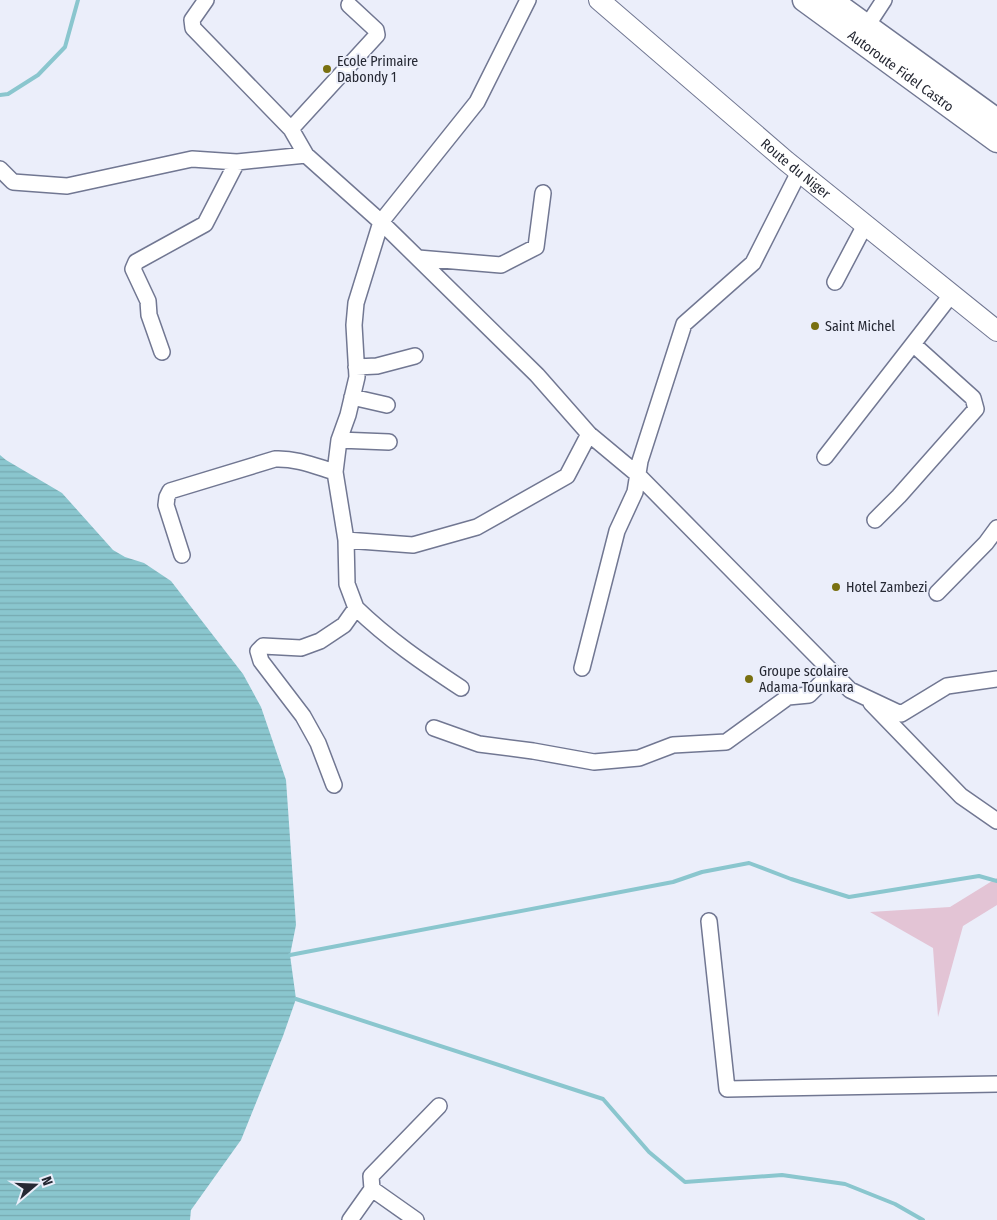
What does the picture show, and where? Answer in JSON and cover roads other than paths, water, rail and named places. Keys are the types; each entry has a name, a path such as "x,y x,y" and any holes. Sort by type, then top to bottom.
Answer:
{"highway":[{"name":"Autoroute Fidel Castro","path":"804,0 997,141"},
{"name":"Autoroute Fidel Castro","path":"831,0 997,120"}],"main road":[{"name":"Route du Niger","path":"600,0 799,172 997,331"}],"street":[{"path":"206,0 192,20 193,28 291,129 306,155 381,222 537,374 589,434 638,474 850,690 901,714 947,686 997,679"},
{"path":"460,688 425,665 387,636 356,608 348,584 346,540 335,472 339,440 357,377 354,325 356,303 381,222 477,102 528,0"},
{"path":"867,26 884,0"},
{"path":"291,129 377,35 376,30 349,5"},
{"path":"0,169 13,182 67,186 192,159 237,162 306,155"},
{"path":"162,352 149,315 148,301 134,269 136,262 205,224 237,162"},
{"path":"582,668 617,531 635,492 640,461 684,324 753,263 799,172"},
{"path":"418,258 501,266 536,246 543,193"},
{"path":"836,282 865,225"},
{"path":"825,457 951,295"},
{"path":"875,520 899,496 976,409 973,398 913,344"},
{"path":"356,367 377,366 415,356"},
{"path":"352,397 387,405"},
{"path":"346,540 413,545 477,527 567,476 589,434"},
{"path":"339,440 389,442"},
{"path":"182,555 166,505 170,491 275,460 296,460 335,472"},
{"path":"937,593 986,543 997,528"},
{"path":"334,785 318,742 303,716 261,660 258,650 263,646 301,648 320,641 344,625 356,608"},
{"path":"434,728 479,744 594,762 638,758 673,745 726,742 788,696 809,695 832,672"},
{"path":"865,697 961,796 997,821"},
{"path":"709,921 727,1089 997,1084"},
{"path":"350,1220 372,1189 371,1176 439,1106"},
{"path":"372,1189 416,1220"}],"water":[{"path":"0,455 62,493 113,550 125,557 144,563 171,581 243,674 261,707 286,780 296,925 290,955 296,999 241,1140 191,1210 190,1220 0,1220"}],"waterway":[{"path":"0,95 8,94 38,75 65,47 78,0"},
{"path":"290,955 673,882 702,872 749,863 791,879 849,897 979,876 997,881"},
{"path":"296,999 603,1099 649,1152 685,1182 782,1175 845,1184 895,1204 923,1220"}],"place":[{"name":"Ecole Primaire Dabondy 1","path":"327,69"},
{"name":"Saint Michel","path":"815,326"},
{"name":"Hotel Zambezi","path":"836,587"},
{"name":"Groupe scolaire Adama Tounkara","path":"749,679"}]}
